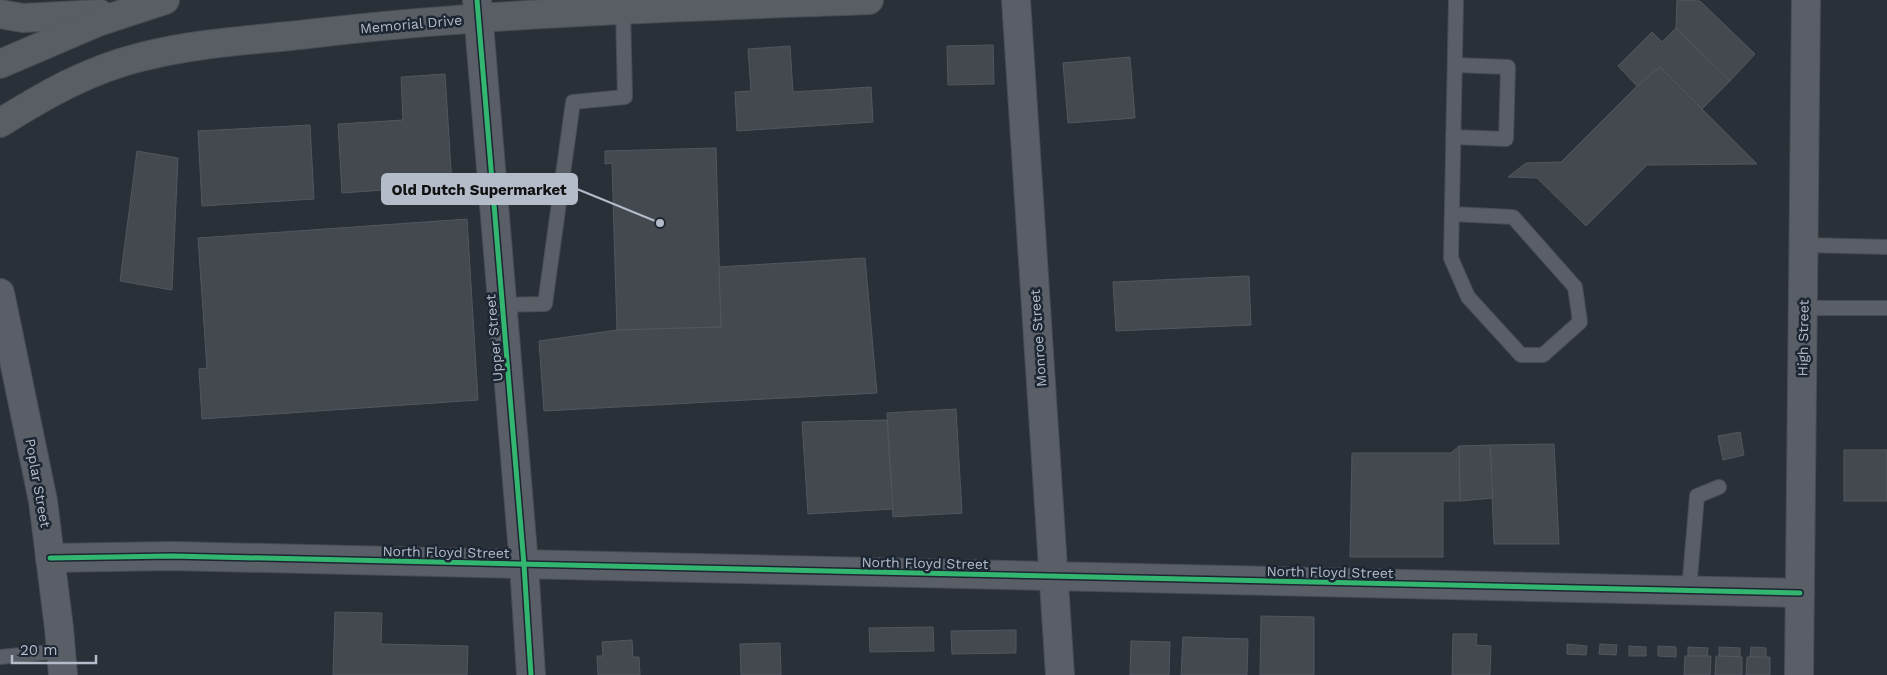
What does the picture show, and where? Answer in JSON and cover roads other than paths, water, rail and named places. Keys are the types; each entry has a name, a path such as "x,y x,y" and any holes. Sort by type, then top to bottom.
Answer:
{"main road":[{"path":"0,64 98,22 165,0"},
{"name":"Memorial Drive","path":"0,123 46,94 92,72 141,57 191,47 381,26 477,9 623,9 869,0"},
{"path":"0,14 24,18 129,12"}],"street":[{"name":"Monroe Street","path":"1016,0 1060,675"},
{"name":"High Street","path":"1800,675 1806,0"},
{"name":"Upper Street","path":"477,9 524,565 531,675"},
{"name":"Poplar Street","path":"0,293 4,331 43,501 62,663"},
{"name":"North Floyd Street","path":"50,558 172,556 1800,593"}],"lane":[{"path":"1452,214 1514,216 1575,287 1580,322 1543,355 1521,355 1468,297 1451,258 1456,0"},
{"path":"502,305 545,304 573,102 625,97 623,9"},
{"path":"1453,137 1506,139 1508,67 1455,65"},
{"path":"492,187 562,185"},
{"path":"1804,245 1887,247"},
{"path":"1803,308 1887,308"},
{"path":"1689,590 1697,496 1719,487"},
{"path":"0,657 62,663"}],"place":[{"name":"Old Dutch Supermarket","path":"660,223"}]}
